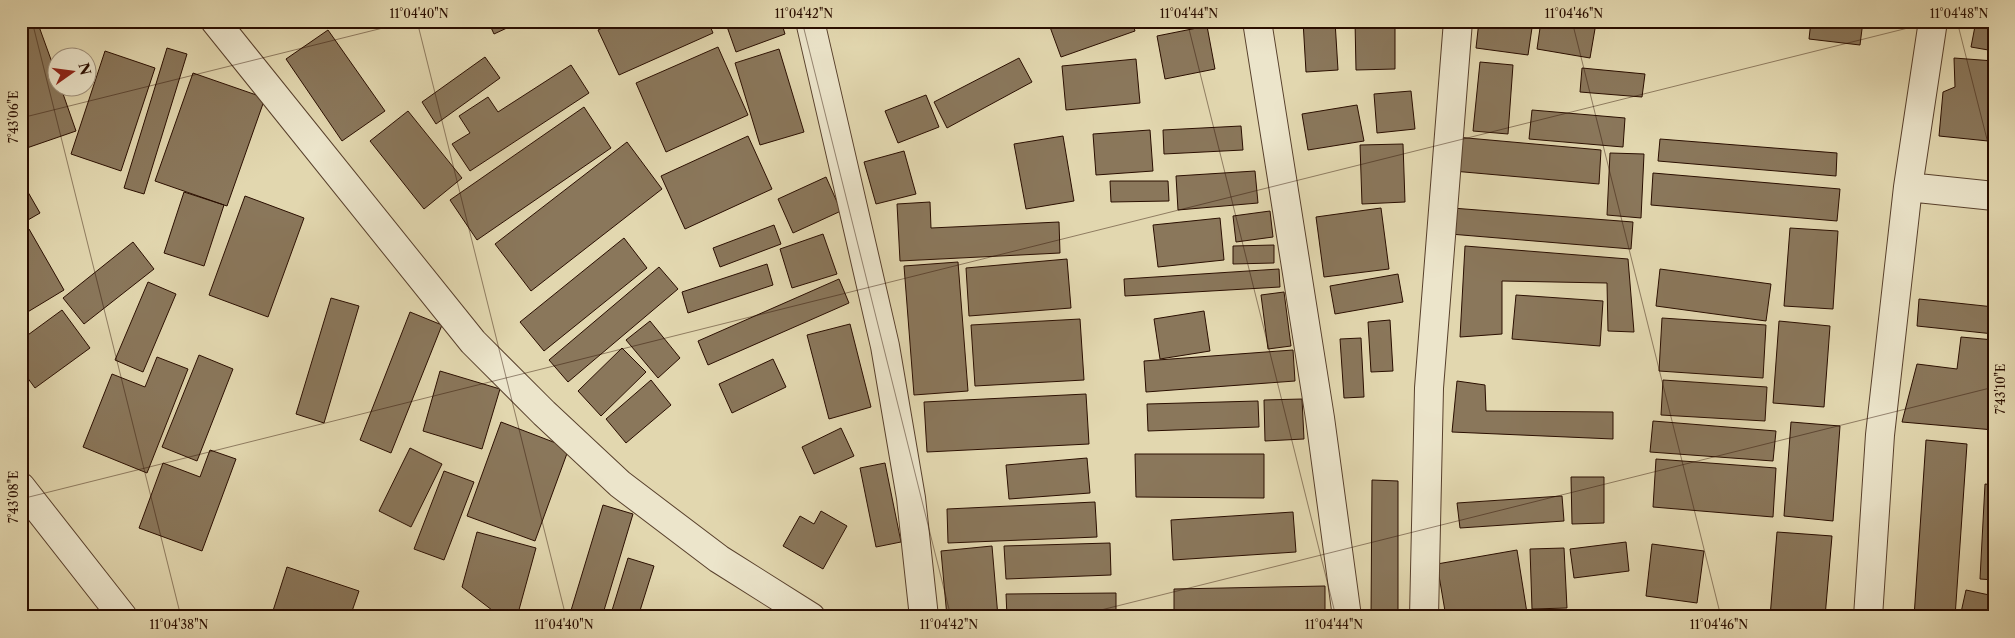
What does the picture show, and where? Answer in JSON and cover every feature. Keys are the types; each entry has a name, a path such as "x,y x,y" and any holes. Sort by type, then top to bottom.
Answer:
{"street":[{"path":"215,21 473,342 544,413 620,484 719,559 811,617"},
{"path":"810,21 884,346 911,498 924,617"},
{"path":"1257,21 1320,418 1347,617"},
{"path":"1424,617 1429,388 1458,21"},
{"path":"1868,617 1880,435 1908,187 1933,21"},
{"path":"1908,187 1994,196"},
{"path":"21,487 123,617"}],"building":[{"path":"37,21 48,51 48,98 64,98 76,131 21,150 21,23"},
{"path":"488,21 522,21 494,34"},
{"path":"617,21 708,21 713,33 619,75 598,30"},
{"path":"725,21 781,21 785,34 736,52"},
{"path":"1067,21 1132,21 1135,31 1061,57 1050,27"},
{"path":"1303,21 1335,21 1338,70 1306,72"},
{"path":"1355,21 1395,21 1395,69 1356,70"},
{"path":"1479,21 1533,21 1528,55 1476,48"},
{"path":"1541,21 1584,21 1596,23 1590,58 1537,49"},
{"path":"1811,21 1863,21 1860,45 1809,39"},
{"path":"1976,21 1994,21 1994,51 1971,47"},
{"path":"1207,26 1215,69 1165,79 1157,36"},
{"path":"328,30 385,111 342,141 286,59"},
{"path":"718,47 748,115 666,152 636,83"},
{"path":"167,48 187,54 144,194 124,188"},
{"path":"779,49 804,132 760,145 735,63"},
{"path":"105,51 155,68 121,171 71,154 89,98 98,98 98,72"},
{"path":"485,57 500,78 436,124 422,102"},
{"path":"1019,58 1032,82 947,128 934,102"},
{"path":"1954,58 1994,61 1988,141 1939,136 1943,92 1955,87"},
{"path":"1136,59 1140,103 1066,110 1062,66"},
{"path":"1480,62 1513,65 1508,134 1473,131"},
{"path":"571,65 589,93 470,171 452,144 470,133 459,116 488,97 498,112"},
{"path":"1582,68 1645,74 1642,97 1580,92"},
{"path":"193,73 265,98 227,206 155,181"},
{"path":"1411,91 1415,129 1377,133 1374,94"},
{"path":"926,95 939,127 898,143 885,111"},
{"path":"1357,105 1364,141 1308,150 1302,114"},
{"path":"584,107 611,148 477,240 450,200"},
{"path":"1532,110 1625,118 1623,147 1529,139"},
{"path":"408,111 462,178 424,209 370,141"},
{"path":"1241,126 1243,150 1164,154 1163,130"},
{"path":"1150,130 1153,171 1096,175 1093,134"},
{"path":"748,136 772,189 685,229 661,176"},
{"path":"1063,136 1074,201 1026,209 1014,144"},
{"path":"1456,137 1601,150 1599,184 1453,171"},
{"path":"1660,139 1837,153 1836,176 1658,161"},
{"path":"627,142 662,189 531,291 495,244"},
{"path":"1403,144 1405,202 1362,204 1360,145"},
{"path":"904,151 916,194 876,204 864,162"},
{"path":"1610,153 1644,154 1641,218 1607,215"},
{"path":"1255,171 1258,203 1178,210 1176,176"},
{"path":"1653,173 1840,189 1837,221 1651,205"},
{"path":"826,177 841,211 793,233 778,199"},
{"path":"21,180 40,213 21,224"},
{"path":"1110,181 1168,181 1169,201 1111,202"},
{"path":"184,192 224,205 204,266 164,253"},
{"path":"245,196 304,218 268,317 209,295"},
{"path":"930,202 931,228 1059,222 1060,253 900,261 897,204"},
{"path":"1381,208 1389,269 1324,277 1316,217"},
{"path":"1452,208 1633,222 1631,249 1450,234"},
{"path":"1270,211 1273,237 1236,242 1233,216"},
{"path":"1220,218 1224,260 1158,267 1153,225"},
{"path":"774,225 781,244 720,267 713,248"},
{"path":"1790,228 1838,231 1833,309 1784,306"},
{"path":"29,229 64,290 21,316 21,234"},
{"path":"823,234 837,274 792,288 780,249"},
{"path":"624,238 647,268 544,351 520,322"},
{"path":"133,242 154,269 84,324 63,298"},
{"path":"1274,245 1274,263 1233,264 1233,246"},
{"path":"1465,246 1628,259 1634,332 1608,331 1607,283 1502,281 1502,334 1460,337"},
{"path":"1067,259 1071,308 969,316 966,268"},
{"path":"958,262 968,391 914,395 904,266"},
{"path":"767,264 773,285 688,313 682,292"},
{"path":"659,267 678,289 568,382 549,360"},
{"path":"1279,269 1280,287 1125,296 1124,279"},
{"path":"1660,269 1771,284 1766,321 1656,306"},
{"path":"1398,274 1403,302 1335,314 1330,286"},
{"path":"839,279 849,303 708,365 698,341"},
{"path":"148,282 176,294 143,372 115,360"},
{"path":"1284,292 1291,346 1268,349 1261,295"},
{"path":"1516,295 1603,301 1600,346 1512,339"},
{"path":"331,298 359,306 324,423 296,414"},
{"path":"1919,299 1994,307 1994,334 1917,326"},
{"path":"62,310 90,348 35,388 21,369 21,340"},
{"path":"1204,311 1210,351 1160,359 1154,319"},
{"path":"410,312 442,325 391,453 360,440"},
{"path":"1662,318 1766,325 1763,378 1659,371"},
{"path":"1080,319 1084,380 975,386 971,325"},
{"path":"1390,320 1393,371 1371,372 1368,322"},
{"path":"650,321 680,358 658,378 626,340"},
{"path":"1779,321 1830,326 1824,407 1773,403"},
{"path":"850,324 871,407 829,419 807,335"},
{"path":"1961,337 1994,340 1994,430 1902,422 1917,364 1957,369"},
{"path":"1361,338 1364,397 1344,398 1340,339"},
{"path":"622,348 646,372 601,416 578,391"},
{"path":"1293,350 1295,381 1146,392 1144,361"},
{"path":"199,355 233,369 197,461 162,447"},
{"path":"157,357 188,369 147,473 83,447 112,374 145,387"},
{"path":"773,359 786,387 732,413 719,384"},
{"path":"440,371 500,389 482,449 423,431"},
{"path":"651,380 671,405 626,443 606,419"},
{"path":"1663,380 1767,387 1765,421 1661,415"},
{"path":"1457,381 1485,385 1486,411 1613,412 1613,439 1452,432"},
{"path":"1086,394 1089,444 927,452 924,402"},
{"path":"1302,399 1304,439 1265,441 1264,400"},
{"path":"1258,401 1259,427 1148,431 1147,404"},
{"path":"1653,421 1776,431 1773,461 1650,452"},
{"path":"501,422 569,448 535,541 467,516"},
{"path":"1791,422 1840,426 1833,521 1784,516"},
{"path":"841,428 854,456 814,474 802,447"},
{"path":"1926,440 1967,444 1955,617 1914,617"},
{"path":"410,448 442,464 411,527 379,511"},
{"path":"210,450 236,459 202,551 139,528 163,463 200,477"},
{"path":"1135,454 1264,454 1264,498 1136,497"},
{"path":"1087,458 1090,493 1009,499 1006,465"},
{"path":"1656,459 1776,468 1773,517 1653,507"},
{"path":"885,463 901,542 876,547 860,468"},
{"path":"444,471 474,482 444,560 414,549"},
{"path":"1571,477 1604,477 1604,523 1572,524"},
{"path":"1372,480 1398,481 1398,617 1371,617"},
{"path":"1985,484 1994,485 1994,580 1980,579"},
{"path":"1562,496 1564,521 1460,528 1457,503"},
{"path":"1095,502 1097,537 948,543 947,509"},
{"path":"603,505 633,514 602,617 569,617"},
{"path":"821,511 847,526 823,569 783,546 800,516 814,524"},
{"path":"1293,512 1296,552 1173,560 1171,520"},
{"path":"477,532 536,548 517,617 501,617 462,587"},
{"path":"1777,532 1832,536 1825,617 1770,617"},
{"path":"1626,542 1629,571 1574,578 1570,549"},
{"path":"1110,543 1111,575 1006,579 1004,546"},
{"path":"1652,544 1704,551 1697,603 1646,596"},
{"path":"992,546 998,617 947,617 941,551"},
{"path":"1564,548 1567,608 1532,609 1530,549"},
{"path":"1517,550 1527,613 1508,617 1446,617 1437,564"},
{"path":"628,558 654,566 638,617 610,617"},
{"path":"287,567 359,591 350,617 271,617"},
{"path":"1325,586 1325,617 1174,617 1174,589"},
{"path":"1966,590 1994,596 1994,617 1960,617"},
{"path":"1116,593 1116,617 1007,617 1006,594"}]}
